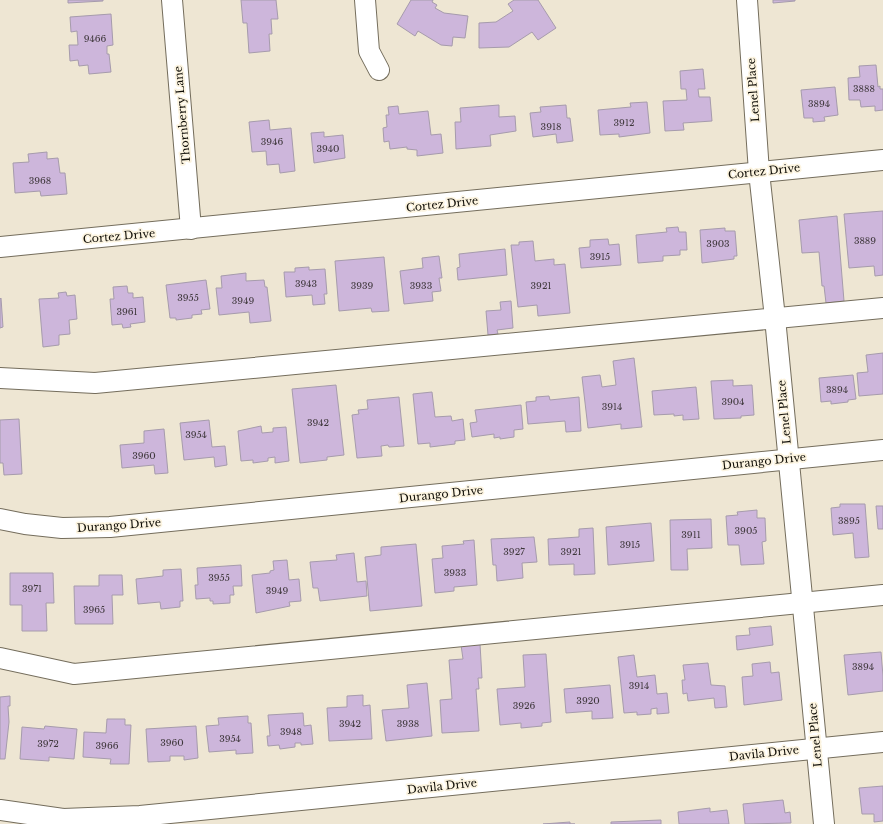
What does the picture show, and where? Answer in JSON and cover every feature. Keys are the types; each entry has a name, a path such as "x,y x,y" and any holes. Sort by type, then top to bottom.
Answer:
{"street":[{"name":"Thornberry Lane","path":"172,0 191,229"},
{"path":"365,0 369,51 379,70"},
{"name":"Lenel Place","path":"746,0 759,172 775,318 824,824"},
{"name":"Cortez Drive","path":"0,247 883,160"},
{"path":"0,378 95,383 883,308"},
{"name":"Durango Drive","path":"0,518 25,524 62,528 110,527 883,450"},
{"path":"0,658 74,674 883,595"},
{"name":"Davila Drive","path":"0,810 64,818 140,816 883,742"}],"building":[{"path":"68,0 103,0 103,1 68,3"},
{"path":"241,0 276,0 278,19 271,19 272,34 269,34 270,51 249,53 247,23 243,23"},
{"path":"411,0 433,0 432,2 437,5 435,8 444,13 468,16 465,38 453,37 452,46 441,45 418,31 415,36 397,24"},
{"path":"514,0 538,0 556,28 538,40 532,32 509,47 479,48 479,23 496,22 513,11 508,4"},
{"path":"773,0 795,0 795,1 773,3"},
{"path":"111,14 113,45 107,46 107,54 109,54 111,72 89,74 88,65 79,66 78,60 70,61 69,45 78,45 77,31 71,32 70,17"},
{"path":"876,65 878,87 880,86 880,89 883,89 883,110 875,111 875,106 861,107 860,100 849,100 848,78 860,77 859,66"},
{"path":"703,69 705,89 698,89 699,97 710,97 712,121 683,123 684,130 665,131 663,101 687,100 686,89 681,89 680,71"},
{"path":"835,87 838,115 824,117 825,121 813,122 813,118 804,118 801,90"},
{"path":"647,102 650,133 619,137 619,134 600,135 598,110 631,107 630,103"},
{"path":"499,105 499,117 515,116 516,131 490,135 491,146 456,149 455,122 461,122 460,108"},
{"path":"566,105 567,118 570,118 573,141 557,143 556,134 533,137 530,113 541,112 540,107"},
{"path":"398,106 399,114 428,111 431,135 441,134 443,153 417,156 417,150 407,149 407,147 390,149 389,141 384,142 383,128 387,127 386,115 389,115 388,107"},
{"path":"269,120 270,130 291,128 295,171 280,173 279,164 267,165 266,151 252,152 249,122"},
{"path":"324,132 324,137 343,135 345,158 314,163 311,133"},
{"path":"47,152 47,159 58,158 60,173 65,173 67,194 41,196 40,191 15,193 13,163 29,162 28,154"},
{"path":"883,211 883,275 875,276 874,266 849,268 844,214"},
{"path":"837,216 844,301 826,303 824,286 822,286 819,252 802,253 799,220"},
{"path":"678,227 679,232 686,232 687,250 680,250 680,255 663,256 663,261 638,263 636,235 667,232 666,228"},
{"path":"725,228 725,231 735,231 737,256 734,256 734,259 702,263 700,230"},
{"path":"608,239 609,245 619,244 621,265 581,268 579,248 590,247 590,240"},
{"path":"533,241 535,261 554,259 554,265 565,264 570,313 538,316 537,305 518,307 511,245 519,245 519,242"},
{"path":"505,249 507,275 458,280 457,268 460,267 459,254"},
{"path":"439,256 442,278 439,278 441,291 432,292 433,301 404,304 400,271 423,268 422,258"},
{"path":"384,257 389,311 372,312 371,308 339,311 335,261"},
{"path":"309,267 309,270 325,269 327,294 324,294 325,304 313,305 312,295 286,297 284,272 295,272 295,268"},
{"path":"246,273 246,281 264,280 265,287 267,287 271,321 250,323 249,312 219,315 216,288 222,288 221,276"},
{"path":"206,280 210,309 201,310 202,314 192,315 192,318 176,320 176,318 170,318 166,285"},
{"path":"127,286 128,293 133,293 133,298 143,297 145,322 130,324 131,327 123,328 122,324 112,325 110,299 114,299 113,287"},
{"path":"66,292 67,296 75,295 77,319 69,320 70,334 59,335 59,345 43,347 39,299 59,298 58,293"},
{"path":"1,298 3,327 0,328 0,299"},
{"path":"511,301 513,328 497,330 498,334 488,335 486,311 501,310 500,302"},
{"path":"883,353 883,394 859,396 857,373 868,372 866,355"},
{"path":"634,358 642,427 621,429 621,424 588,428 582,377 600,375 602,387 616,385 613,361"},
{"path":"853,375 856,399 848,400 848,402 831,404 831,401 821,402 819,378"},
{"path":"733,380 733,386 752,385 754,415 741,416 741,418 714,419 711,381"},
{"path":"336,385 344,455 327,457 327,460 300,463 292,389"},
{"path":"696,387 699,419 683,420 683,415 674,416 674,414 654,415 652,391"},
{"path":"432,392 435,417 451,416 452,421 463,419 465,440 455,441 455,444 430,447 430,443 418,444 413,394"},
{"path":"549,396 550,400 579,397 581,431 566,432 565,421 528,424 526,402 536,401 536,397"},
{"path":"399,397 404,446 381,446 382,456 357,458 352,415 359,414 358,410 368,409 367,400"},
{"path":"521,405 523,429 514,430 514,437 500,439 500,437 494,438 494,434 472,437 470,423 477,422 475,410"},
{"path":"19,419 22,474 4,475 3,463 0,463 0,420"},
{"path":"209,420 212,447 225,446 227,465 215,467 214,457 184,460 180,423"},
{"path":"261,426 262,433 273,432 273,428 286,427 289,461 275,463 275,457 268,458 268,461 253,463 253,460 241,461 238,431"},
{"path":"164,429 168,473 155,474 154,465 122,468 120,445 144,443 144,431"},
{"path":"840,504 865,504 869,557 855,558 853,533 833,535 831,508 840,507"},
{"path":"876,506 883,506 883,529 878,529"},
{"path":"757,510 757,518 765,518 766,541 762,542 764,564 741,565 739,545 728,545 726,516 738,515 737,512"},
{"path":"711,519 712,548 687,549 688,570 671,570 670,520"},
{"path":"651,523 654,561 608,565 606,527"},
{"path":"593,528 595,574 574,575 574,564 549,565 548,539 579,537 579,529"},
{"path":"534,537 537,562 522,563 523,578 497,581 496,565 493,565 491,539"},
{"path":"474,540 477,585 454,587 454,591 435,593 432,559 443,558 442,546 464,544 463,541"},
{"path":"416,544 422,606 370,611 365,557 381,555 381,547"},
{"path":"354,553 357,582 366,581 367,596 320,601 318,588 313,588 310,562 337,560 336,555"},
{"path":"287,560 289,580 299,579 301,601 289,602 290,606 256,613 252,575 270,573 270,571 274,570 273,561"},
{"path":"241,565 242,586 233,586 234,595 230,595 230,603 213,604 213,601 210,601 210,598 196,599 195,585 198,585 197,568"},
{"path":"181,569 183,601 180,601 180,607 161,609 160,602 138,604 136,579 163,576 163,570"},
{"path":"10,573 53,573 54,603 46,603 47,631 22,631 22,605 10,605"},
{"path":"99,575 122,575 123,595 112,595 113,624 75,624 74,586 99,586"},
{"path":"771,626 773,645 737,650 736,636 750,635 749,628"},
{"path":"480,644 482,678 478,678 479,689 476,689 479,731 442,733 440,700 452,699 449,660 463,659 461,645"},
{"path":"881,652 883,691 848,695 844,655"},
{"path":"546,654 551,722 542,723 542,726 521,728 521,723 500,725 497,689 525,687 523,655"},
{"path":"634,655 637,677 655,675 657,694 667,693 669,713 657,714 657,708 651,709 651,714 637,715 637,712 624,713 618,657"},
{"path":"770,662 771,673 779,672 782,700 744,705 742,677 753,676 752,664"},
{"path":"708,663 711,685 725,686 727,707 715,708 714,698 688,701 687,693 683,694 682,680 685,680 683,665"},
{"path":"427,683 432,736 386,741 382,710 409,708 407,685"},
{"path":"610,685 613,718 592,719 592,711 566,713 564,689"},
{"path":"363,695 363,706 370,705 372,739 329,741 327,708 347,707 347,696"},
{"path":"10,696 10,706 8,706 9,722 5,759 0,759 0,697"},
{"path":"303,713 304,726 311,725 313,744 301,745 301,743 295,743 295,747 280,749 279,745 268,746 267,736 270,736 268,715"},
{"path":"248,716 248,723 251,723 253,753 236,754 236,750 209,752 206,726 219,725 218,718"},
{"path":"107,719 125,719 125,725 131,725 129,764 110,764 111,759 83,757 84,732 106,733"},
{"path":"45,726 77,729 74,759 49,757 49,761 20,759 22,727 44,729"},
{"path":"196,726 198,758 184,760 184,756 170,756 170,761 148,762 146,729"},
{"path":"883,786 883,821 874,822 874,814 862,814 859,788"},
{"path":"783,800 785,813 790,812 791,823 745,824 743,804"},
{"path":"710,808 710,812 727,810 729,824 679,824 678,812"},
{"path":"661,820 661,824 611,824 611,822"},
{"path":"570,822 570,824 543,824"}]}
